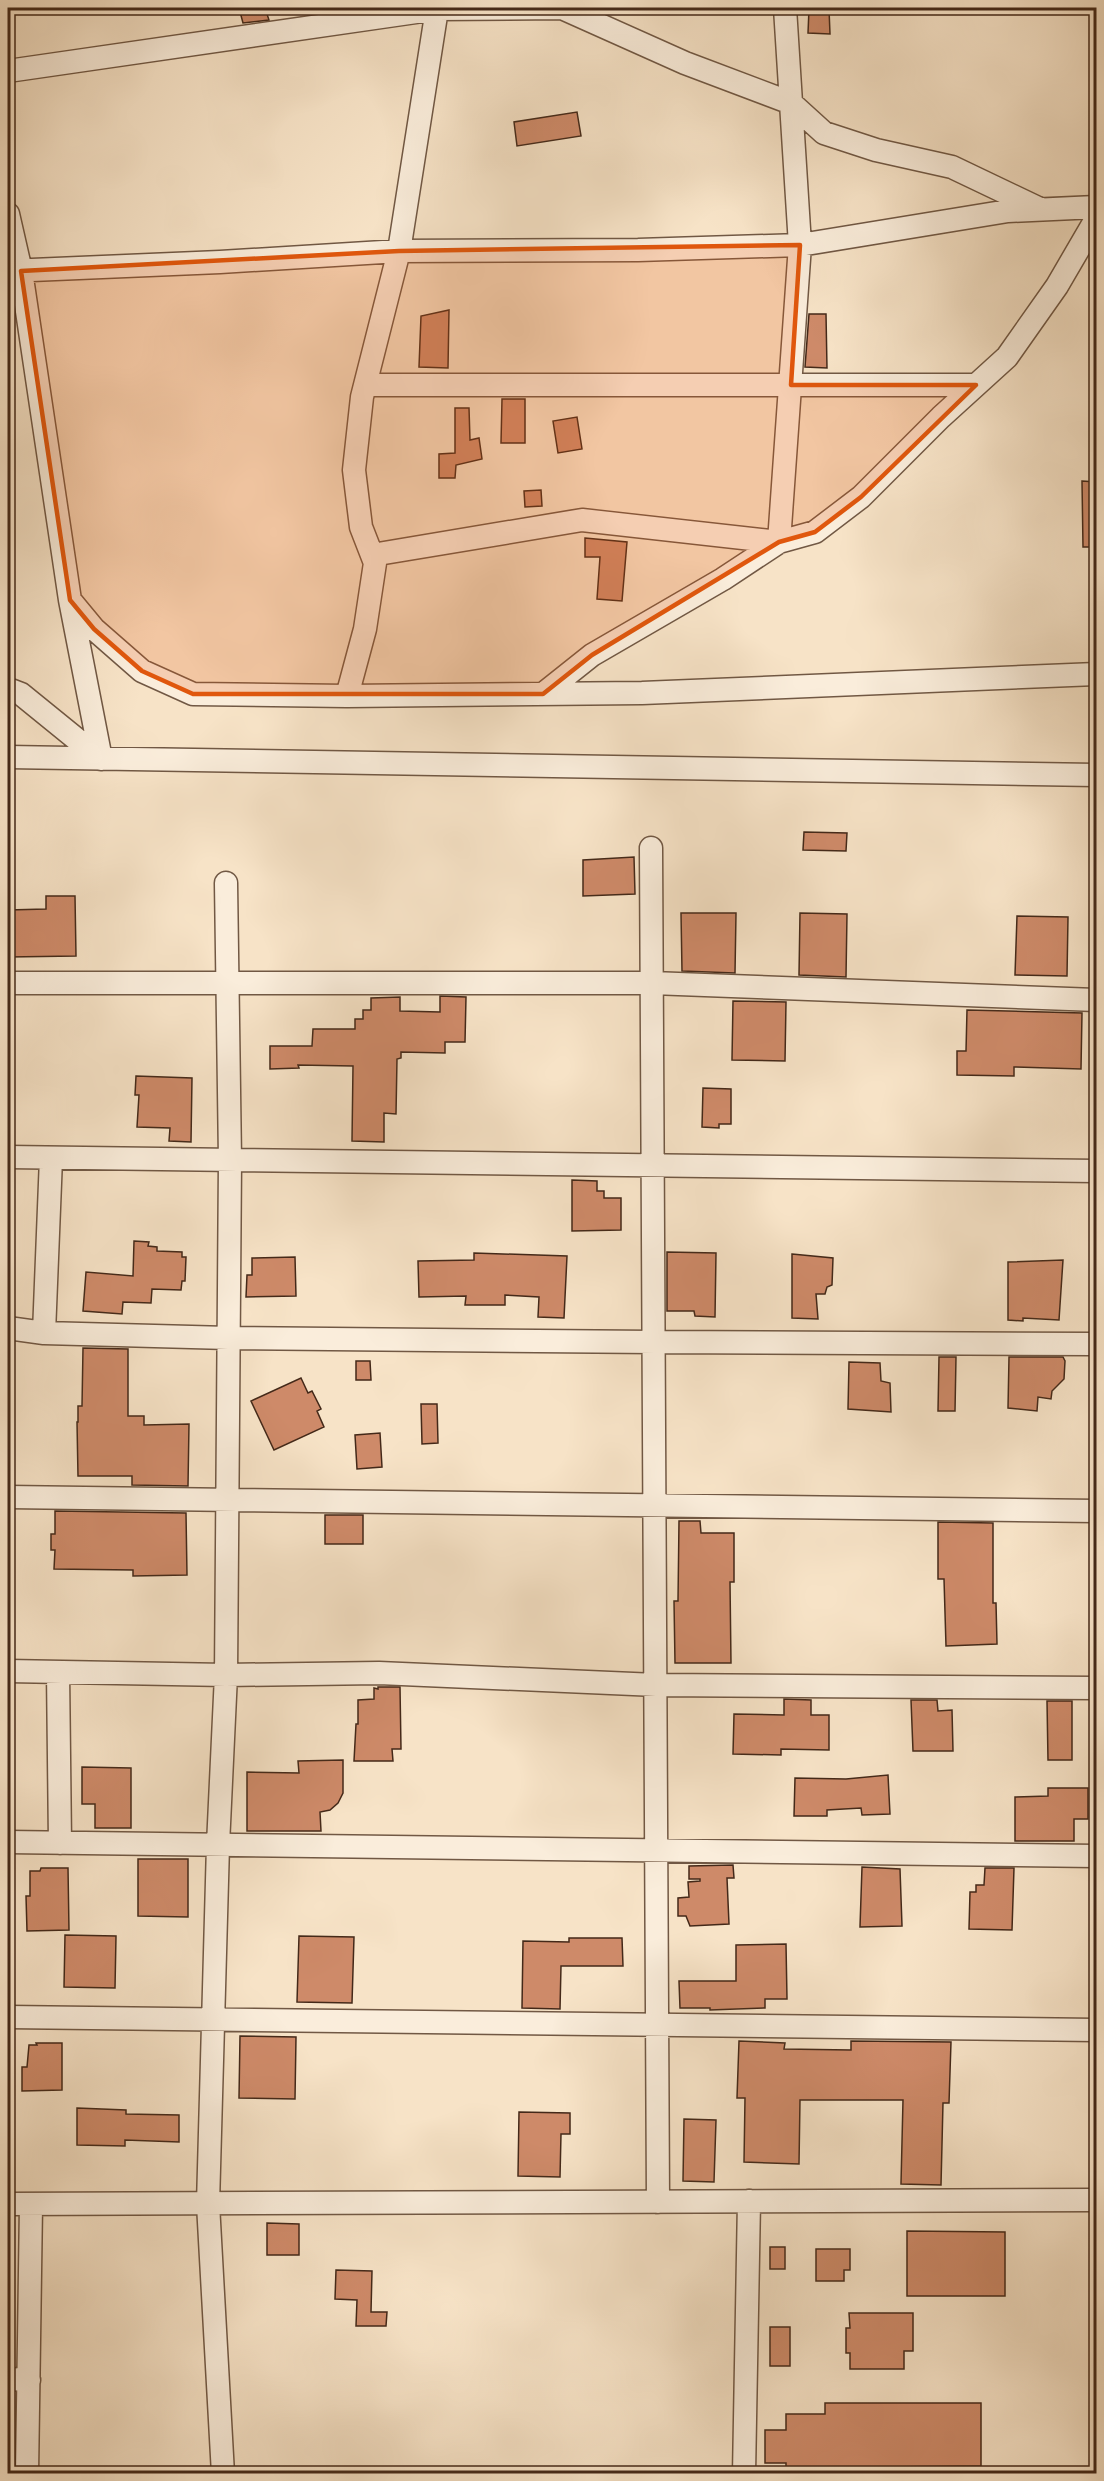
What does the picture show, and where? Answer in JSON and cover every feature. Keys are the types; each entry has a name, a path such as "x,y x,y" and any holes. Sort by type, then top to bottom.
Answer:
{"street":[{"path":"8,71 437,9 562,8 685,63 791,104 824,133 876,150 952,167 1041,210"},
{"path":"779,542 800,244 784,8"},
{"path":"347,696 365,629 375,563 361,527 354,470 366,385 399,251 437,9"},
{"path":"14,271 399,251 638,250 800,244 1008,212 1096,207"},
{"path":"8,214 14,271 70,600 101,759"},
{"path":"543,694 592,655 723,579 779,542 815,532 861,498 940,417 1007,357 1058,286 1096,219"},
{"path":"366,385 976,385"},
{"path":"372,555 582,520 779,542"},
{"path":"70,600 94,629 142,671 193,694 347,696 642,693 1096,674"},
{"path":"8,689 21,694 101,759"},
{"path":"8,757 1096,775"},
{"path":"651,848 658,2202"},
{"path":"224,2474 208,2204 212,2019 226,1675 230,1160 226,883"},
{"path":"8,983 652,982 1096,1000"},
{"path":"8,1157 1096,1171"},
{"path":"44,1333 51,1158"},
{"path":"8,1328 44,1333 228,1338 1096,1344"},
{"path":"8,1497 1096,1510"},
{"path":"8,1671 226,1675 455,1675 656,1685 1096,1688"},
{"path":"58,1672 60,1843"},
{"path":"8,1842 1096,1856"},
{"path":"8,2017 1096,2030"},
{"path":"8,2204 1096,2200"},
{"path":"744,2474 749,2201"},
{"path":"27,2474 18,2380 31,2205"}],"highlighted area":[{"path":"800,245 791,385 976,385 861,497 815,532 779,542 592,655 543,694 193,694 142,671 94,629 70,600 21,271 399,251"}],"building":[{"path":"239,8 265,8 269,20 243,23"},
{"path":"809,9 829,9 830,34 808,33"},
{"path":"577,112 581,136 517,146 514,122"},
{"path":"449,310 448,368 419,367 421,316"},
{"path":"809,314 826,314 827,368 805,367"},
{"path":"502,399 525,399 525,443 501,443"},
{"path":"455,408 469,408 470,440 479,438 482,459 456,465 455,478 439,478 439,454 455,453"},
{"path":"577,417 582,449 558,453 553,421"},
{"path":"1082,481 1096,482 1096,547 1083,547"},
{"path":"541,490 542,506 525,507 524,491"},
{"path":"585,538 627,542 622,601 597,599 600,557 585,557"},
{"path":"804,832 847,833 846,851 803,850"},
{"path":"634,857 635,894 583,896 583,860"},
{"path":"46,896 75,896 76,956 8,957 8,910 46,909"},
{"path":"681,913 736,913 735,973 682,971"},
{"path":"800,913 847,914 846,977 799,975"},
{"path":"1017,916 1068,917 1067,976 1015,975"},
{"path":"440,996 466,997 465,1042 445,1042 445,1053 401,1052 401,1058 397,1059 396,1114 384,1113 384,1142 352,1141 353,1066 298,1065 299,1068 270,1069 270,1046 312,1046 313,1029 355,1029 355,1019 363,1019 363,1010 371,1010 371,998 400,997 400,1011 440,1012"},
{"path":"733,1001 786,1002 785,1061 732,1060"},
{"path":"967,1010 1082,1013 1081,1069 1014,1067 1014,1076 957,1075 957,1051 966,1051"},
{"path":"136,1076 192,1078 191,1142 169,1141 170,1128 137,1127 139,1095 135,1095"},
{"path":"703,1088 731,1089 731,1124 719,1124 719,1128 702,1127"},
{"path":"572,1180 597,1181 597,1191 604,1191 604,1198 621,1198 621,1230 572,1231"},
{"path":"134,1241 149,1242 148,1246 157,1247 157,1251 182,1252 182,1257 186,1257 185,1281 182,1281 181,1290 152,1289 151,1303 123,1302 122,1314 83,1311 86,1272 133,1276"},
{"path":"667,1252 716,1253 715,1317 695,1316 694,1311 667,1311"},
{"path":"474,1253 567,1256 564,1318 538,1317 539,1297 505,1295 505,1305 465,1305 466,1296 419,1297 418,1261 474,1260"},
{"path":"792,1254 833,1258 832,1285 827,1287 825,1294 816,1294 818,1319 792,1318"},
{"path":"295,1257 296,1296 246,1297 247,1275 252,1275 252,1258"},
{"path":"1063,1260 1059,1320 1023,1318 1023,1321 1008,1320 1008,1262"},
{"path":"83,1348 128,1349 128,1416 144,1416 144,1425 189,1424 188,1486 132,1485 132,1476 78,1476 77,1422 78,1406 82,1406"},
{"path":"939,1357 956,1357 955,1411 938,1411"},
{"path":"1009,1357 1063,1357 1065,1361 1064,1379 1052,1391 1051,1399 1038,1397 1037,1411 1008,1408"},
{"path":"356,1361 370,1361 371,1380 356,1380"},
{"path":"849,1362 880,1363 881,1381 890,1383 891,1412 848,1409"},
{"path":"301,1378 308,1393 312,1391 321,1409 317,1411 324,1427 274,1450 251,1401"},
{"path":"421,1404 437,1404 438,1443 422,1444"},
{"path":"380,1433 382,1467 357,1469 355,1435"},
{"path":"55,1511 186,1513 187,1575 133,1576 133,1570 54,1569 55,1550 51,1550 51,1534 55,1534"},
{"path":"325,1515 363,1515 363,1544 325,1544"},
{"path":"679,1521 700,1521 701,1533 734,1533 734,1582 730,1582 731,1663 675,1663 674,1601 678,1601"},
{"path":"938,1522 993,1523 993,1603 996,1603 997,1644 946,1646 944,1579 938,1579"},
{"path":"378,1687 400,1687 401,1749 392,1749 393,1761 354,1761 358,1700 374,1699 374,1688 378,1689"},
{"path":"784,1699 811,1700 811,1715 829,1715 829,1750 781,1749 781,1755 733,1754 734,1714 784,1715"},
{"path":"911,1700 937,1700 938,1711 952,1710 953,1751 913,1751"},
{"path":"1047,1701 1072,1701 1072,1760 1048,1760"},
{"path":"343,1760 343,1793 338,1803 330,1810 320,1812 321,1831 247,1831 247,1772 299,1773 298,1761"},
{"path":"82,1767 131,1768 131,1828 95,1828 95,1804 82,1804"},
{"path":"888,1775 890,1814 862,1815 861,1808 827,1810 827,1816 794,1816 795,1778 846,1779"},
{"path":"1048,1788 1088,1788 1088,1819 1074,1819 1074,1841 1015,1841 1015,1797 1048,1796"},
{"path":"138,1859 188,1859 188,1917 138,1916"},
{"path":"733,1865 734,1878 727,1878 729,1924 690,1926 686,1916 678,1916 678,1898 689,1897 688,1882 700,1881 700,1879 689,1879 689,1866"},
{"path":"862,1867 900,1869 902,1926 860,1927"},
{"path":"41,1868 68,1868 69,1930 27,1931 26,1896 30,1896 30,1871 40,1871"},
{"path":"985,1868 1014,1868 1012,1930 969,1929 970,1892 976,1892 976,1885 984,1885"},
{"path":"65,1935 116,1936 115,1988 64,1987"},
{"path":"299,1936 354,1937 352,2003 297,2002"},
{"path":"569,1938 622,1938 623,1966 561,1966 560,2009 522,2008 523,1941 569,1942"},
{"path":"786,1944 787,1999 765,1999 765,2008 710,2010 710,2008 680,2008 679,1981 736,1981 736,1945"},
{"path":"240,2036 296,2037 295,2099 239,2098"},
{"path":"739,2041 785,2043 784,2049 851,2050 851,2041 951,2042 949,2103 943,2103 941,2185 901,2184 903,2100 800,2100 799,2164 744,2162 745,2098 737,2098"},
{"path":"36,2043 62,2043 62,2090 22,2091 22,2067 27,2067 29,2045 37,2045"},
{"path":"77,2108 126,2110 126,2114 179,2115 179,2142 125,2140 125,2146 77,2145"},
{"path":"519,2112 570,2113 570,2134 561,2134 560,2177 518,2176"},
{"path":"684,2119 716,2120 714,2182 683,2181"},
{"path":"267,2223 299,2224 299,2255 267,2255"},
{"path":"907,2231 1005,2232 1005,2296 907,2296"},
{"path":"770,2247 785,2247 785,2269 770,2269"},
{"path":"816,2249 850,2249 850,2270 844,2270 844,2281 816,2281"},
{"path":"336,2270 372,2271 371,2312 387,2312 386,2326 356,2326 357,2300 335,2299"},
{"path":"849,2313 913,2313 913,2351 904,2351 904,2369 850,2369 850,2353 846,2353 846,2328 850,2328"},
{"path":"770,2327 790,2327 790,2366 770,2366"},
{"path":"825,2403 981,2403 981,2466 786,2468 786,2463 765,2463 765,2430 786,2430 786,2414 825,2414"}]}
